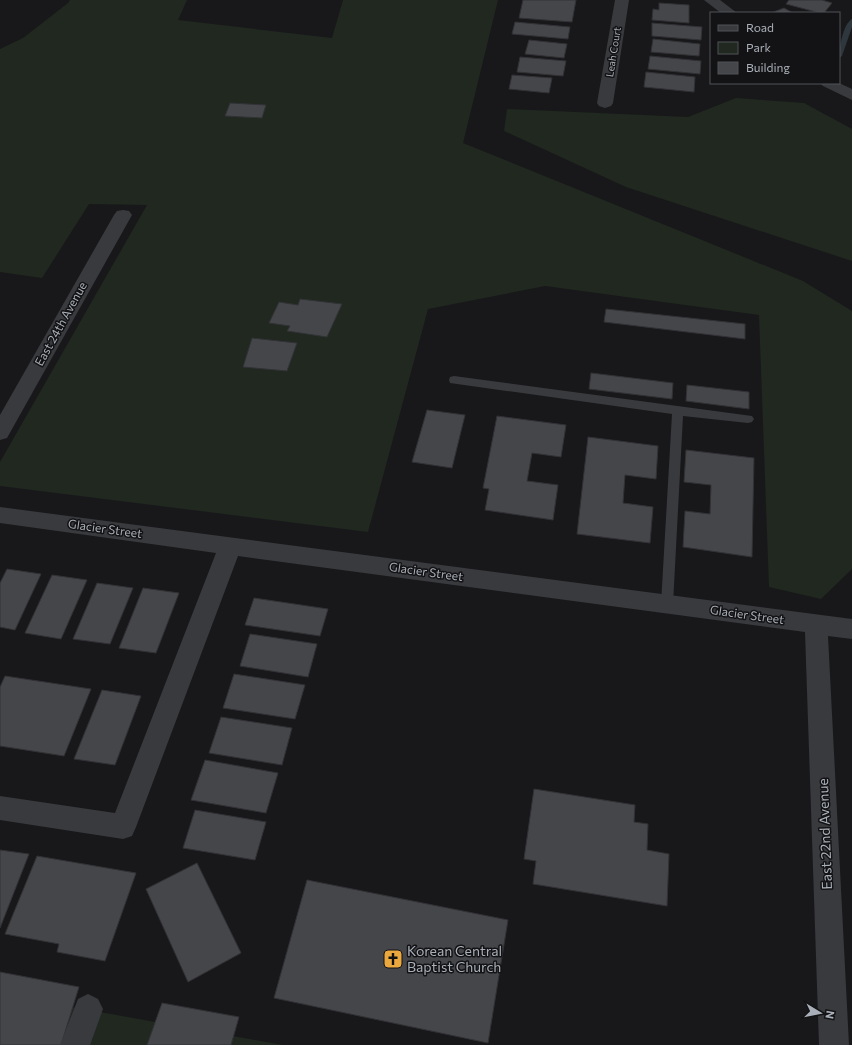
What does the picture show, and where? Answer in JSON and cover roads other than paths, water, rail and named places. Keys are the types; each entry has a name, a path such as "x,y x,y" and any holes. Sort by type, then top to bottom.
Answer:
{"street":[{"name":"Leah Court","path":"605,103 622,0"},
{"path":"830,84 852,95"},
{"name":"East 24th Avenue","path":"0,433 123,215"},
{"name":"Glacier Street","path":"0,515 852,629"},
{"path":"0,808 123,827 230,546"},
{"name":"East 22nd Avenue","path":"816,624 834,1045"},
{"path":"75,1045 88,1009"}],"lane":[{"path":"454,380 678,411 748,419"},
{"path":"667,604 678,411"}],"waterway":[{"path":"840,53 852,21"}],"place":[{"name":"Korean Central Baptist Church","path":"393,959"}]}
